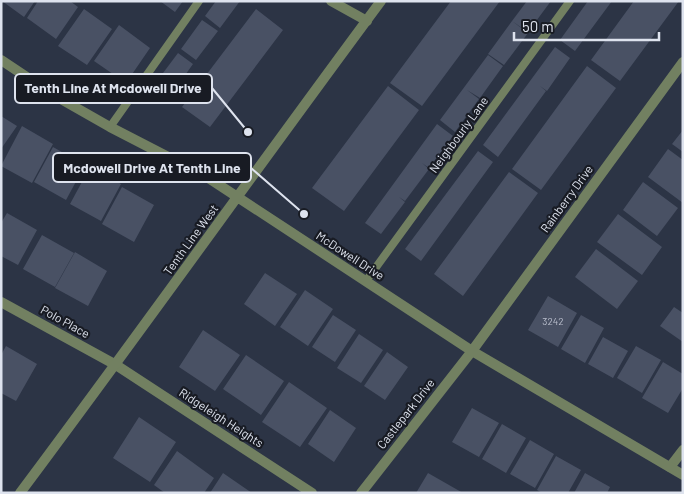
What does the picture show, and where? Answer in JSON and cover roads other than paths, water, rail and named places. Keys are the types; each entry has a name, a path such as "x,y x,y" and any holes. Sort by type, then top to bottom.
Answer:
{"street":[{"path":"331,1 367,21"},
{"name":"Tenth Line West","path":"20,493 116,365 381,1"},
{"name":"McDowell Drive","path":"1,60 52,94 207,178 472,351 683,475"},
{"name":"Rainberry Drive","path":"472,351 683,62"},
{"name":"Polo Place","path":"1,302 116,365"},
{"name":"Castlepark Drive","path":"360,493 472,351"},
{"name":"Ridgeleigh Heights","path":"116,365 312,493"},
{"path":"670,467 683,450"}],"lane":[{"path":"110,127 199,1"},
{"name":"Neighbourly Lane","path":"366,281 570,1"}],"place":[{"name":"Tenth Line At Mcdowell Drive","path":"248,132"},
{"name":"Mcdowell Drive At Tenth Line","path":"304,214"}]}
